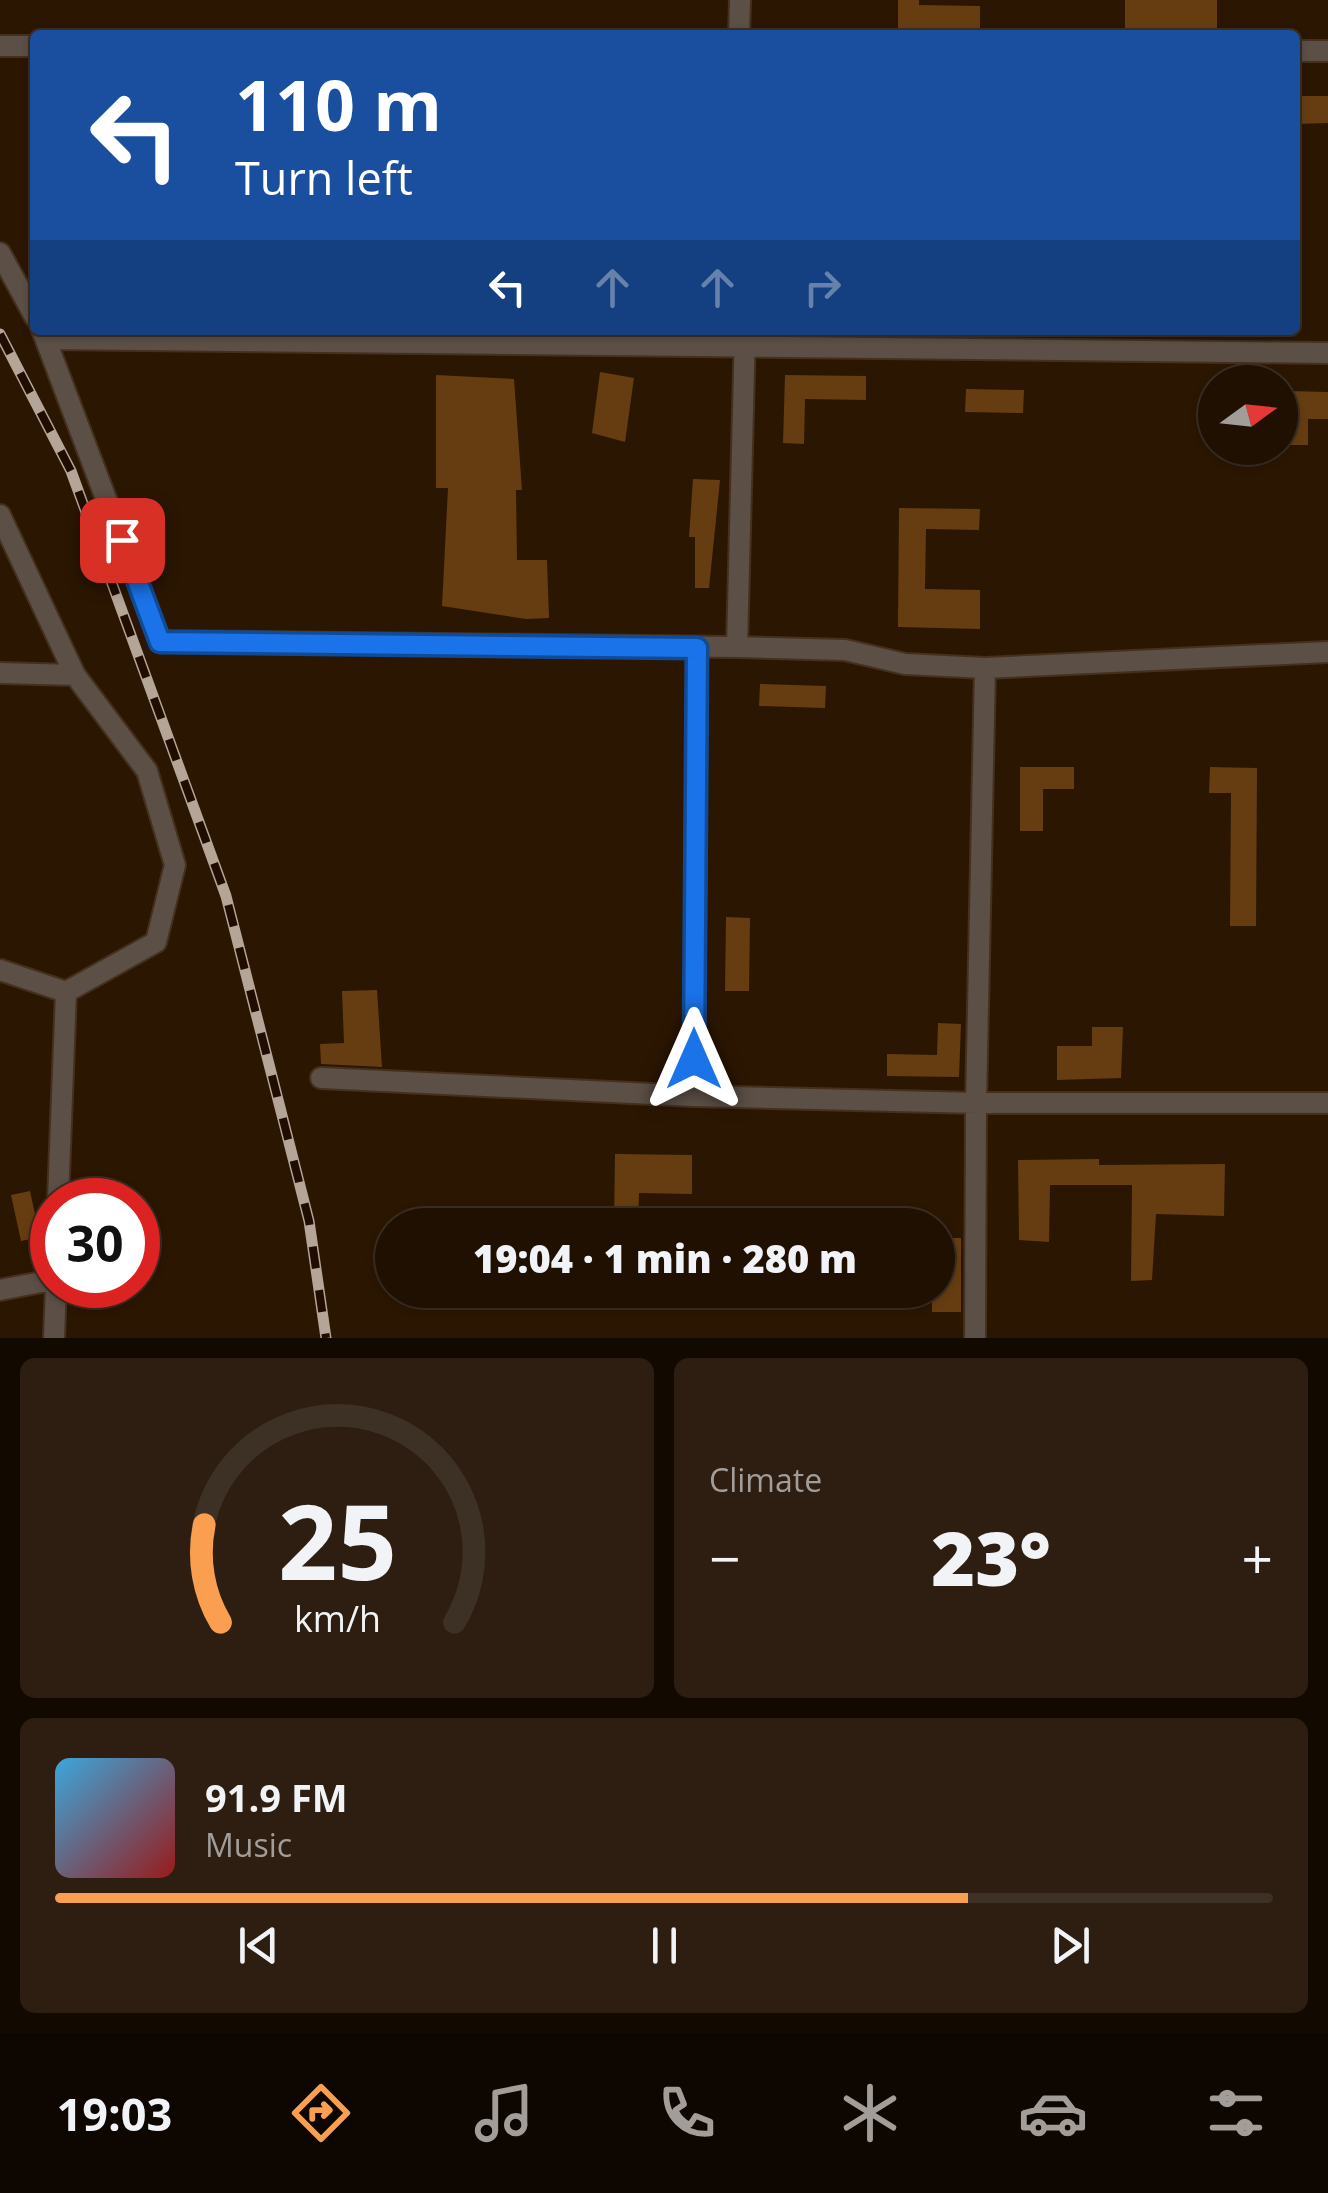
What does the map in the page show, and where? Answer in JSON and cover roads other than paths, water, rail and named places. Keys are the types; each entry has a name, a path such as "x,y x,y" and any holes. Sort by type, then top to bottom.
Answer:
{"street":[{"path":"739,30 740,0"},
{"path":"0,46 30,46"},
{"path":"1300,51 1328,51"},
{"path":"0,252 30,308"},
{"path":"45,335 160,642 845,650 905,664 986,668 1328,652"},
{"path":"220,335 746,338 1328,353"},
{"path":"737,647 746,338"},
{"path":"0,515 75,675 147,771 175,864 156,942 66,992 0,970"},
{"path":"694,1096 697,648"},
{"path":"975,1338 986,668"},
{"path":"0,673 75,675"},
{"path":"59,1178 66,992"},
{"path":"321,1078 694,1096 1328,1103"},
{"path":"0,1290 30,1286"},
{"path":"54,1308 54,1338"}],"railway":[{"path":"0,334 71,471 226,896 309,1221 326,1338"}]}
